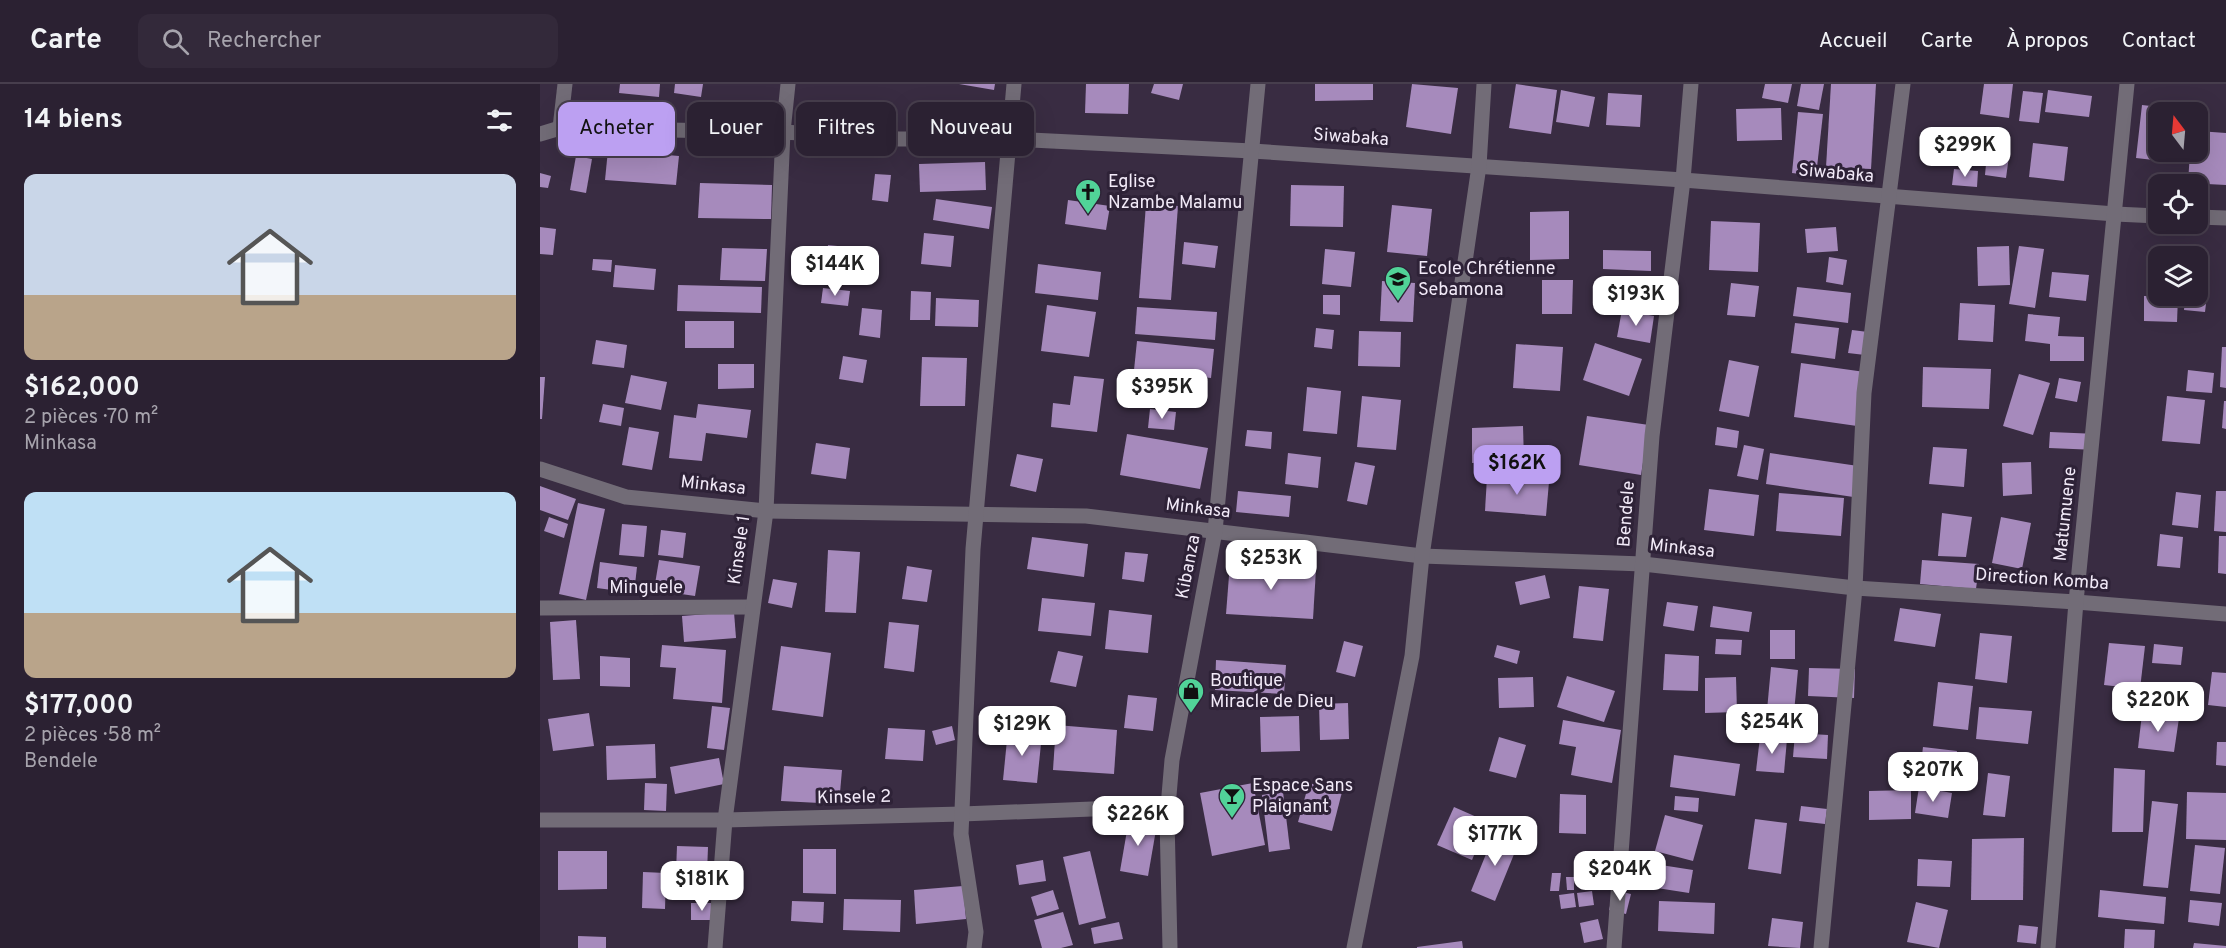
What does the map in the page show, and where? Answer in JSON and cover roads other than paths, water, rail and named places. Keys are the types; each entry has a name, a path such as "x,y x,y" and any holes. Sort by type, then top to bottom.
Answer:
{"street":[{"path":"563,102 565,84"},
{"name":"Kinsele 1","path":"784,122 788,84"},
{"path":"1012,102 1014,84"},
{"name":"Kibanza","path":"1170,948 1168,806 1172,760 1215,531 1258,84"},
{"path":"1354,948 1412,656 1422,556 1479,166 1484,84"},
{"name":"Bendele","path":"1614,948 1652,436 1683,180 1691,84"},
{"path":"1821,948 1855,588 1864,393 1903,84"},
{"name":"Matumuene","path":"2048,948 2076,602 2127,84"},
{"name":"Siwabaka","path":"540,134 558,130"},
{"name":"Siwabaka","path":"784,132 908,139"},
{"name":"Siwabaka","path":"1034,141 1252,151 1479,166 2148,216"},
{"name":"Kinsele 1","path":"715,948 724,820 766,512 782,156"},
{"path":"974,948 975,932 961,834 973,549 1008,156"},
{"path":"2208,217 2226,218"},
{"name":"Minkasa","path":"540,469 626,497 766,512 1086,516 1422,556 1643,564 1855,588"},
{"name":"Direction Komba","path":"1855,588 2226,614"},
{"name":"Minguele","path":"540,608 752,607"},
{"name":"Kinsele 2","path":"540,820 724,820 1168,806"}],"place":[{"name":"Eglise Nzambe Malamu","path":"1088,215"},
{"name":"Ecole Chrétienne Sebamona","path":"1398,302"},
{"name":"Boutique Miracle de Dieu","path":"1191,714"},
{"name":"Espace Sans Plaignant","path":"1232,819"}]}
